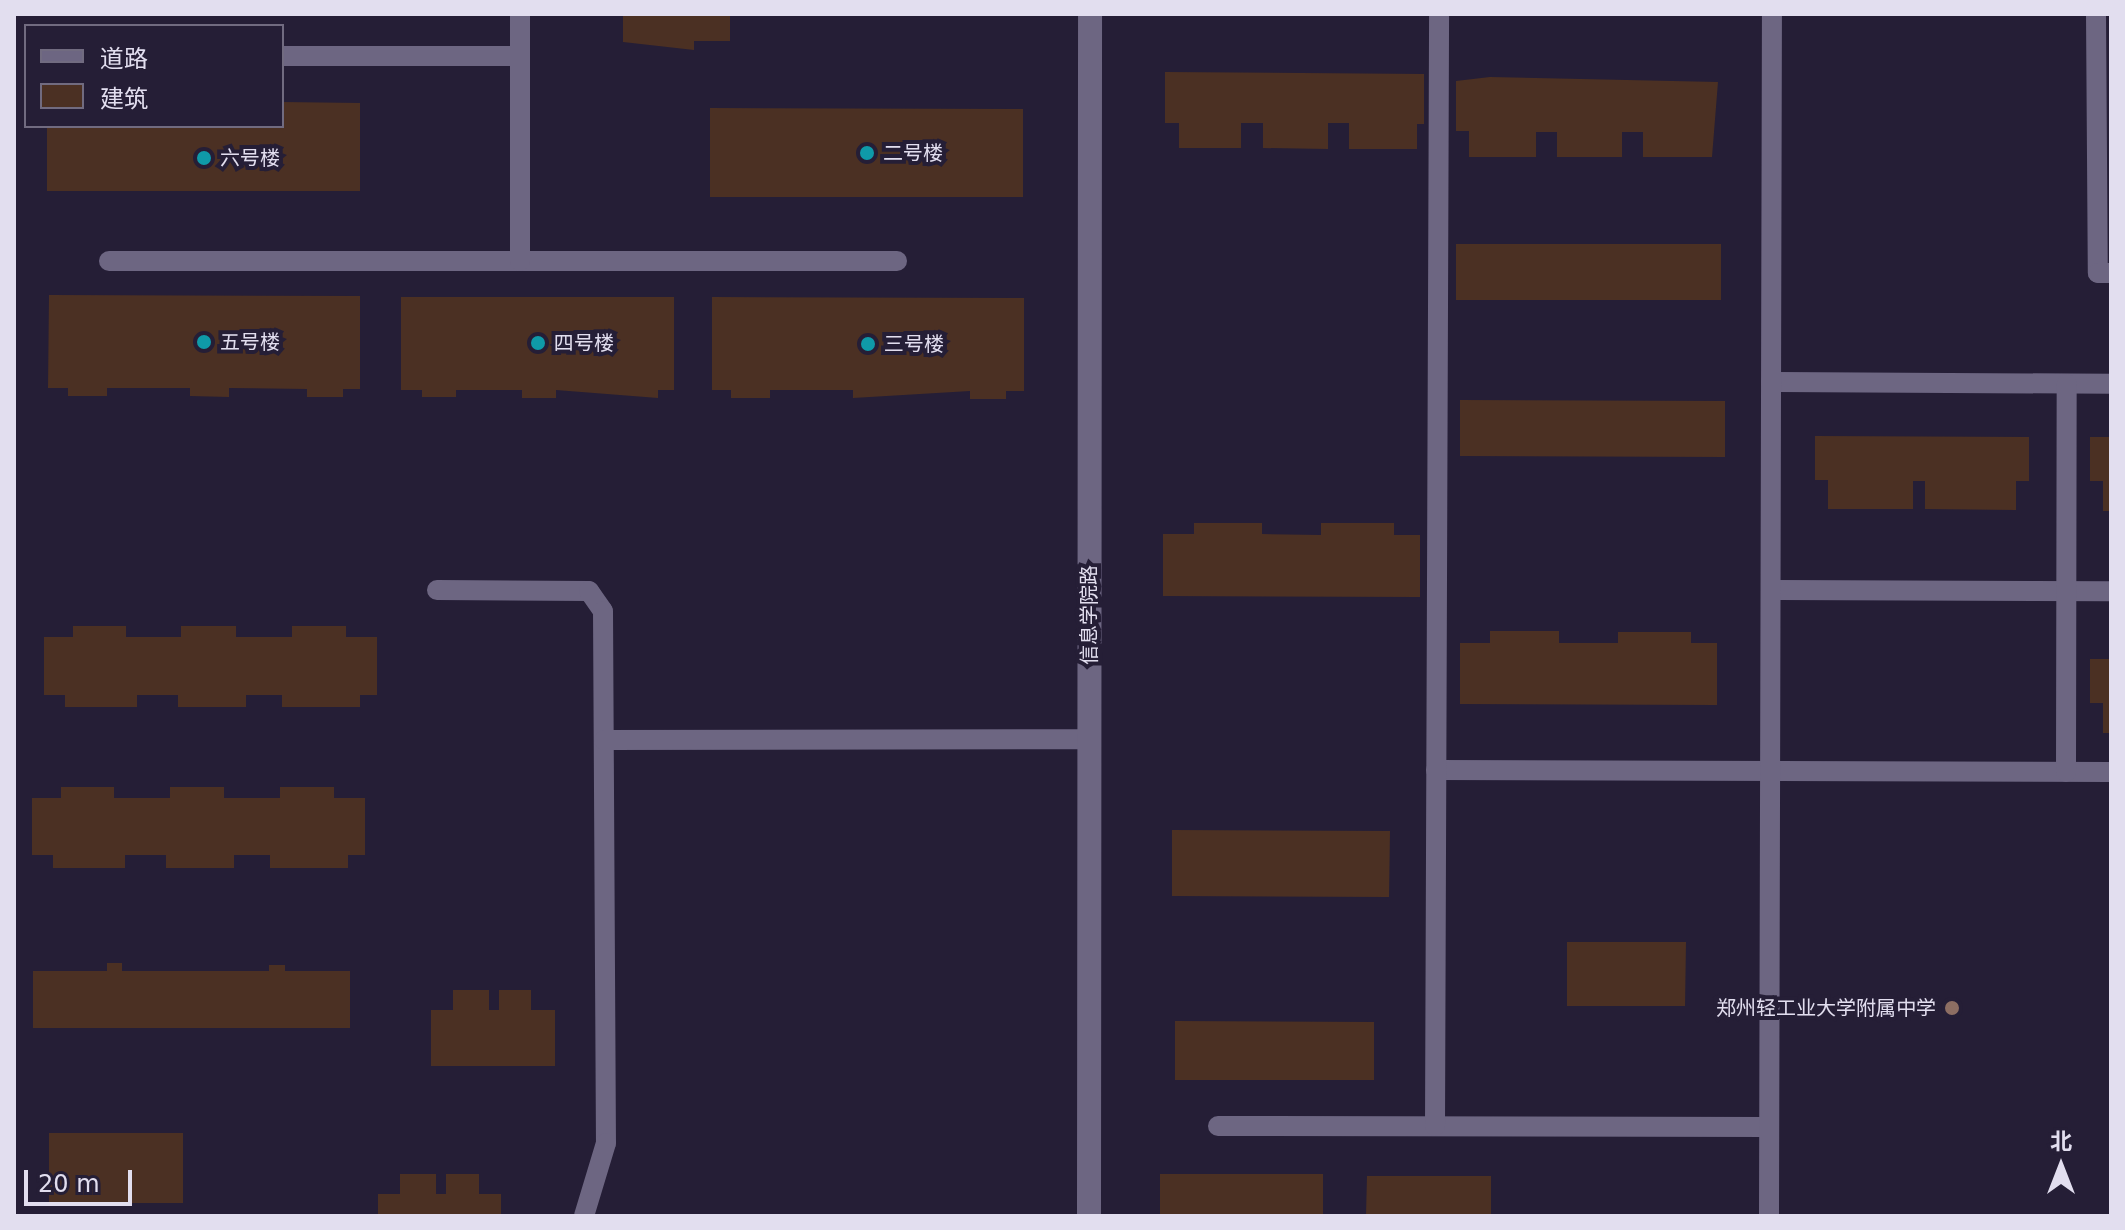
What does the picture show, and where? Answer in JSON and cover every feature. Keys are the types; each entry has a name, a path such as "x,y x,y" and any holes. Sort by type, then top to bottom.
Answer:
{"street":[{"name":"信息学院路","path":"1089,1216 1090,14"}],"lane":[{"path":"520,14 520,261"},
{"path":"1435,1126 1439,14"},
{"path":"1769,1216 1772,14"},
{"path":"2096,14 2104,82 2098,273 2111,273"},
{"path":"284,56 520,56"},
{"path":"109,261 897,261"},
{"path":"1771,382 2111,384"},
{"path":"2066,772 2067,384"},
{"path":"437,590 577,590 598,599 604,740 606,1143 584,1216"},
{"path":"1771,590 2111,591"},
{"path":"604,740 1089,739"},
{"path":"1436,770 2111,772"},
{"path":"1218,1126 1769,1127"}],"building":[{"path":"623,14 730,14 730,41 694,41 694,50 623,42"},
{"path":"1165,72 1424,74 1424,124 1417,124 1417,149 1349,149 1349,123 1328,123 1328,149 1263,148 1263,123 1241,123 1241,148 1179,148 1179,123 1165,123"},
{"path":"1490,77 1718,82 1712,157 1643,157 1643,132 1622,132 1622,157 1557,157 1557,132 1536,132 1536,157 1469,157 1469,131 1456,131 1456,81"},
{"name":"六号楼","path":"284,102 360,103 360,191 47,191 47,128 284,128"},
{"name":"二号楼","path":"710,108 1023,109 1023,197 710,197"},
{"path":"1456,244 1721,244 1721,300 1456,300"},
{"name":"五号楼","path":"49,295 360,296 360,389 343,389 343,397 307,397 307,389 229,388 229,397 190,396 190,388 107,388 107,396 68,396 68,388 48,388"},
{"name":"四号楼","path":"401,297 674,297 674,390 658,390 658,398 556,390 556,398 522,398 522,390 456,390 456,397 422,397 422,390 401,390"},
{"name":"三号楼","path":"712,297 1024,298 1024,391 1006,391 1006,399 970,399 970,391 853,398 853,390 770,390 770,398 731,398 731,390 712,390"},
{"path":"1460,400 1725,401 1725,457 1460,456"},
{"path":"1815,436 2029,437 2029,481 2016,481 2016,510 1925,509 1925,481 1913,481 1913,509 1828,509 1828,480 1815,480"},
{"path":"2090,437 2111,437 2111,511 2103,511 2103,481 2090,481"},
{"path":"1194,523 1262,523 1262,534 1321,535 1321,523 1394,523 1394,535 1420,535 1420,597 1163,596 1163,534 1194,534"},
{"path":"73,626 126,626 126,637 181,637 181,626 236,626 236,637 292,637 292,626 346,626 346,637 377,637 377,695 360,695 360,707 282,707 282,695 246,695 246,707 178,707 178,695 137,695 137,707 65,707 65,695 44,695 44,637 73,637"},
{"path":"1490,631 1559,631 1559,643 1618,643 1618,632 1691,632 1691,643 1717,643 1717,705 1460,704 1460,643 1490,643"},
{"path":"2090,659 2111,659 2111,733 2103,733 2103,703 2090,703"},
{"path":"61,787 114,787 114,798 170,798 170,787 224,787 224,798 280,798 280,787 334,787 334,798 365,798 365,855 348,855 348,868 270,868 270,855 234,855 234,868 166,868 166,855 125,855 125,868 53,868 53,855 32,855 32,798 61,798"},
{"path":"1172,830 1390,831 1389,897 1172,896"},
{"path":"1567,942 1686,942 1685,1006 1567,1006"},
{"path":"107,963 122,963 122,971 269,971 269,965 285,965 285,971 350,971 350,1028 33,1028 33,971 107,971"},
{"path":"453,990 489,990 489,1010 499,1010 499,990 531,990 531,1010 555,1010 555,1066 431,1066 431,1010 453,1010"},
{"path":"1175,1021 1374,1022 1374,1080 1175,1080"},
{"path":"49,1133 183,1133 183,1203 49,1203"},
{"path":"400,1174 436,1174 436,1194 446,1194 446,1174 479,1174 479,1194 501,1194 501,1216 378,1216 378,1194 400,1194"},
{"path":"1160,1174 1323,1174 1323,1214 1160,1214"},
{"path":"1367,1176 1491,1176 1491,1216 1366,1215"}],"place":[{"name":"二号楼","path":"867,153"},
{"name":"六号楼","path":"204,158"},
{"name":"五号楼","path":"204,342"},
{"name":"四号楼","path":"538,343"},
{"name":"三号楼","path":"868,344"},
{"name":"郑州轻工业大学附属中学","path":"1952,1008"}]}
